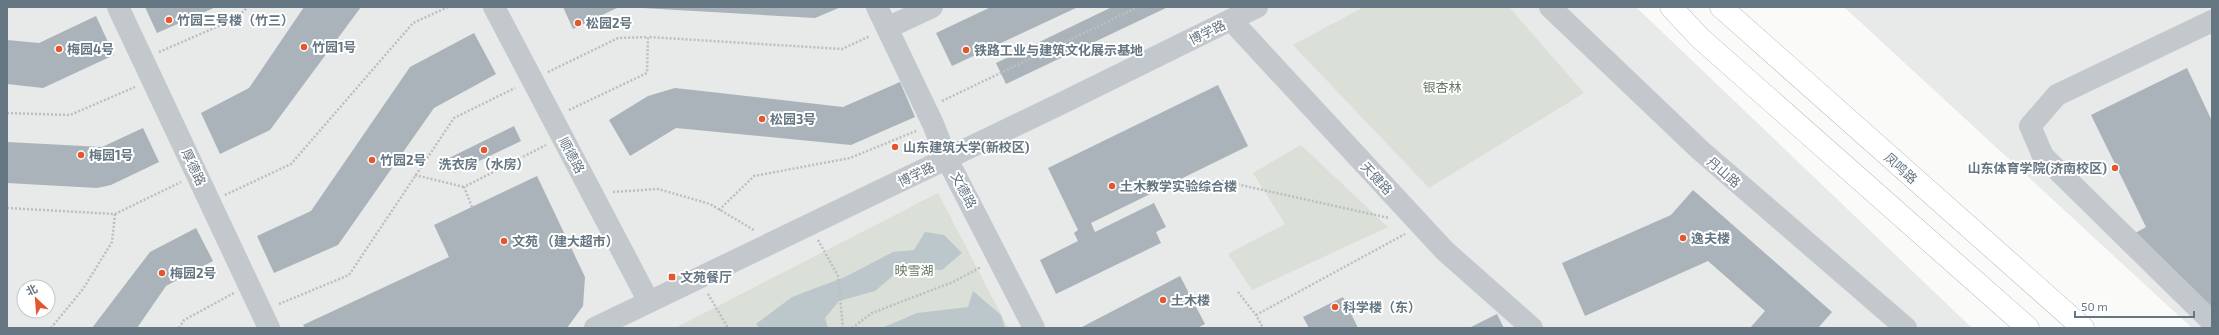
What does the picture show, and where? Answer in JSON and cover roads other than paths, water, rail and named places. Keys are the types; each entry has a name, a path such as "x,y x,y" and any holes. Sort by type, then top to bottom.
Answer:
{"main road":[{"path":"1671,7 1700,38 2028,328"},
{"name":"凤鸣路","path":"1721,7 2082,328"}],"street":[{"name":"厚德路","path":"118,7 266,320"},
{"name":"顺德路","path":"494,7 649,302"},
{"name":"文德路","path":"877,7 947,158 1034,328"},
{"path":"887,28 932,7"},
{"name":"博学路","path":"595,328 809,226 1257,7"},
{"name":"丹山路","path":"1550,7 1700,150 1898,325"},
{"name":"天健路","path":"1231,20 1445,252 1532,328"},
{"path":"2212,22 2058,95 2030,126 2043,156 2212,322"}],"place":[{"name":"竹园三号楼（竹三）","path":"169,20"},
{"name":"松园2号","path":"578,23"},
{"name":"竹园1号","path":"304,47"},
{"name":"梅园4号","path":"59,49"},
{"name":"铁路工业与建筑文化展示基地","path":"966,50"},
{"name":"松园3号","path":"762,119"},
{"name":"山东建筑大学(新校区)","path":"895,147"},
{"name":"洗衣房（水房）","path":"484,150"},
{"name":"梅园1号","path":"81,155"},
{"name":"竹园2号","path":"372,160"},
{"name":"山东体育学院(济南校区)","path":"2115,168"},
{"name":"土木教学实验综合楼","path":"1112,186"},
{"name":"逸夫楼","path":"1683,238"},
{"name":"文苑 （建大超市）","path":"504,241"},
{"name":"梅园2号","path":"162,273"},
{"name":"文苑餐厅","path":"672,277"},
{"name":"土木楼","path":"1163,300"},
{"name":"科学楼（东）","path":"1335,307"}],"park label":[{"name":"银杏林","path":"1442,87"},
{"name":"映雪湖","path":"914,270"}]}
